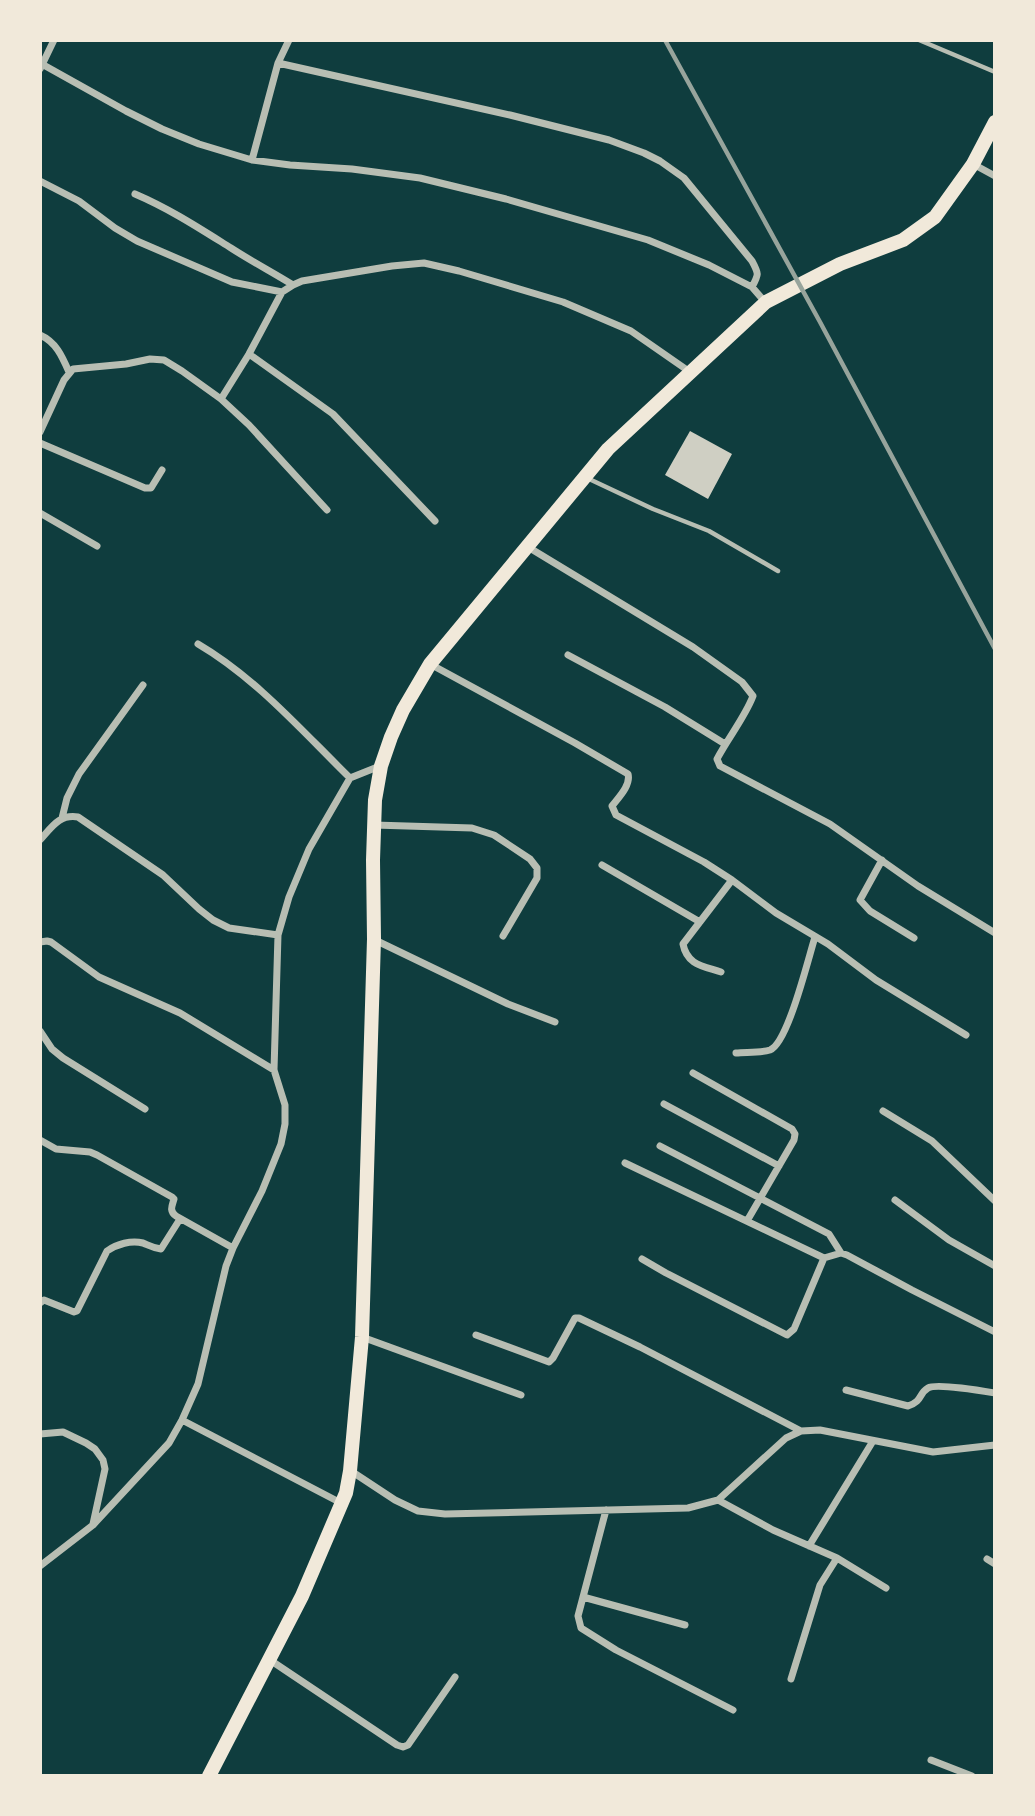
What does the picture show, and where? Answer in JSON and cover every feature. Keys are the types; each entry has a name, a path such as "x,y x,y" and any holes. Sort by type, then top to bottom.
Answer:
{"highway":[{"path":"209,1776 302,1596 346,1493 362,1337 374,939 374,825 381,766 403,710 430,664 608,449 766,302 840,264 903,240 935,217 973,164 995,122"}],"street":[{"path":"54,40 41,66 162,129 200,144 252,160 420,178 506,199 648,240 709,265 752,287 766,302"},
{"path":"252,160 278,64 289,40"},
{"path":"278,64 510,115 609,140 644,153 676,170 752,261 758,272 752,287"},
{"path":"973,164 995,176"},
{"path":"40,181 79,201 137,241 232,282 282,292"},
{"path":"135,194 190,221 293,285"},
{"path":"220,399 249,354 282,292 302,281 424,262 563,302 631,331 691,372"},
{"path":"40,335 46,337 59,350 69,372"},
{"path":"249,354 333,414 435,521"},
{"path":"40,432 64,380 73,369 150,359 164,360 220,399 249,425 327,510"},
{"path":"40,443 145,488 151,488 162,470"},
{"path":"40,513 97,546"},
{"path":"528,547 693,647 743,681 753,695 750,705 718,759 720,766 830,824 918,886 995,933"},
{"path":"198,644 246,677 350,778"},
{"path":"568,655 725,744"},
{"path":"430,664 628,774 629,782 612,806 614,813 704,862 776,913 828,944 876,980 966,1035"},
{"path":"62,818 67,797 79,774 143,685"},
{"path":"40,1566 93,1525 169,1443 198,1384 226,1266 262,1191 281,1144 285,1124 285,1105 274,1070 278,935 289,897 309,849 350,778 381,766"},
{"path":"40,840 62,818 78,817 163,875 213,920 229,928 278,935"},
{"path":"374,825 472,828 494,835 530,859 537,868 537,878 503,936"},
{"path":"882,860 860,900 870,911 914,938"},
{"path":"602,865 700,922"},
{"path":"721,972 696,963 685,955 683,944 732,880"},
{"path":"736,1053 769,1050 778,1044 788,1024 815,937"},
{"path":"374,939 508,1004 555,1022"},
{"path":"40,942 51,942 99,976 180,1013 274,1070"},
{"path":"40,1031 52,1049 63,1058 145,1109"},
{"path":"693,1073 792,1129 795,1135 747,1221"},
{"path":"664,1104 779,1166"},
{"path":"883,1111 932,1141 995,1201"},
{"path":"40,1140 56,1149 90,1152 130,1173 172,1197 172,1214 233,1248"},
{"path":"660,1146 829,1234 841,1254 995,1332"},
{"path":"625,1163 824,1258 841,1254"},
{"path":"895,1200 949,1240 995,1266"},
{"path":"40,1303 44,1300 77,1311 107,1251 135,1242 161,1249 180,1219"},
{"path":"642,1259 787,1335 794,1329 824,1258"},
{"path":"476,1335 549,1362 575,1318 579,1318 801,1431"},
{"path":"362,1337 521,1395"},
{"path":"846,1390 908,1406 917,1403 924,1391 934,1385 995,1393"},
{"path":"182,1420 342,1503"},
{"path":"350,1471 395,1500 418,1511 445,1514 688,1508 718,1500 786,1438 801,1431 820,1430 933,1452 995,1445"},
{"path":"40,1434 63,1432 95,1449 103,1461 105,1469 93,1525"},
{"path":"809,1546 873,1441"},
{"path":"718,1500 773,1530 837,1558 886,1588"},
{"path":"606,1510 578,1616 581,1628 616,1650 733,1710"},
{"path":"791,1679 820,1585 837,1558"},
{"path":"987,1559 995,1564"},
{"path":"583,1597 685,1625"},
{"path":"270,1660 403,1747 408,1745 455,1678"},
{"path":"931,1760 972,1776"}],"lane":[{"path":"919,40 995,72"},
{"path":"585,477 653,509 709,531 778,571"}],"building":[{"path":"690,431 732,454 708,499 665,475"}],"railway":[{"path":"665,40 995,649"}]}
